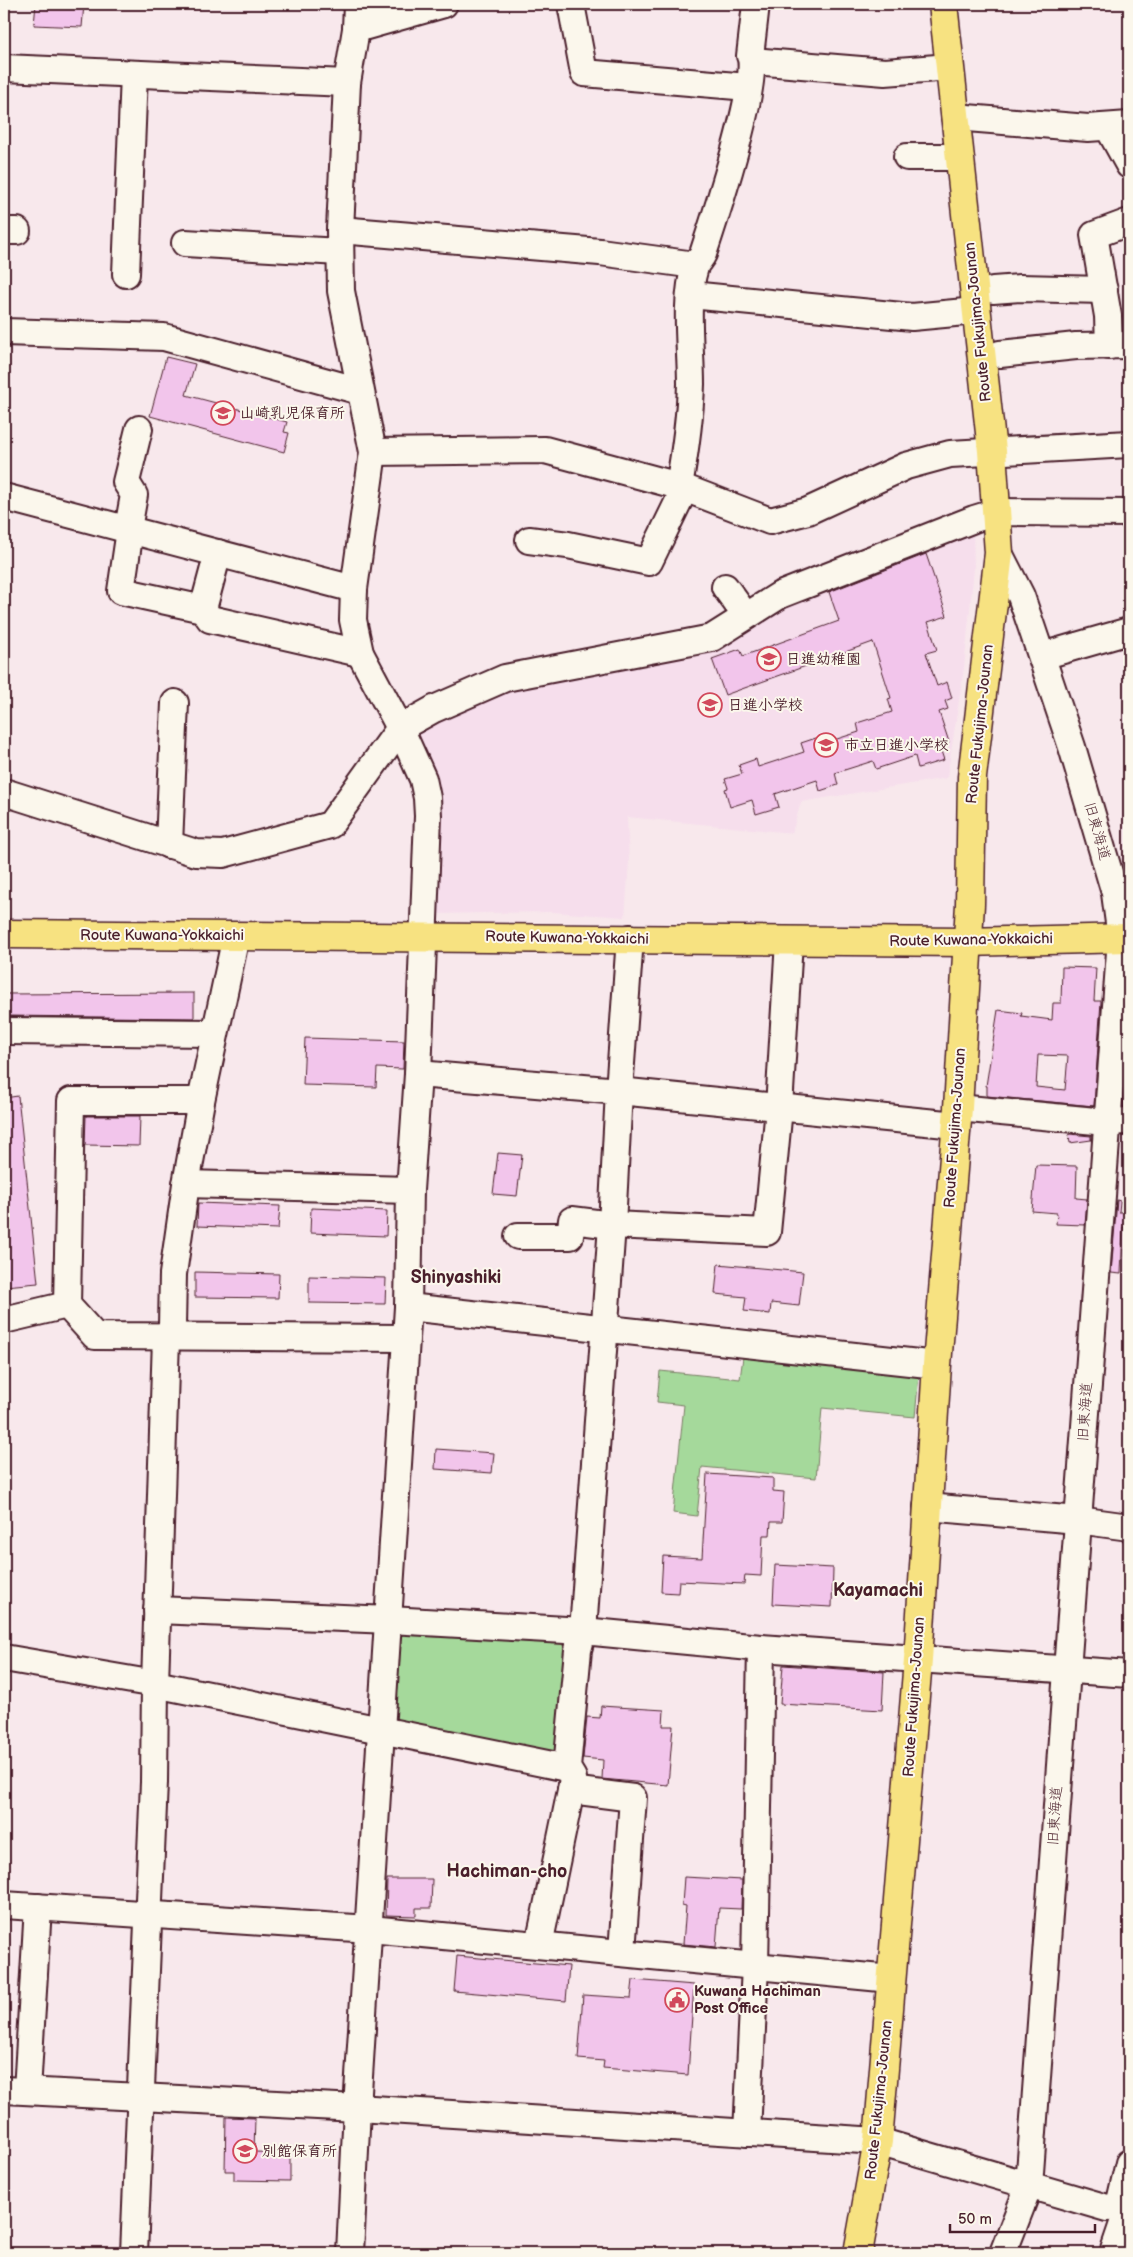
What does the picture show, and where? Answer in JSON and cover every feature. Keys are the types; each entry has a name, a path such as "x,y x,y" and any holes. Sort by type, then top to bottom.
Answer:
{"main road":[{"name":"Route Fukujima-Jounan","path":"858,2253 878,2141 918,1660 937,1365 957,1117 967,942 972,777 999,554 992,451 942,4"},
{"name":"Route Kuwana-Yokkaichi","path":"4,934 967,942 1125,938"}],"street":[{"path":"350,2253 357,2108 390,1620 408,1307 410,1190 418,1074 427,798 423,779 400,728 360,653 353,620 354,589 373,452 341,291 340,241 347,83 357,16 444,4"},
{"path":"571,4 584,73 748,87"},
{"path":"529,540 568,544 649,562 682,487 690,408 690,295 695,265 702,257 745,116 752,61 750,56 756,4"},
{"path":"752,61 885,72 950,67"},
{"path":"4,68 347,83"},
{"path":"126,274 134,74"},
{"path":"955,117 1088,128 1119,126 1129,165"},
{"path":"906,156 960,156"},
{"path":"1000,354 1076,346 1119,346 1108,316 1094,235 1129,222"},
{"path":"185,243 340,241 591,251 695,265"},
{"path":"993,290 1020,288 1104,290"},
{"path":"690,295 912,317 976,311"},
{"path":"4,332 164,337 360,391"},
{"path":"138,429 126,482 134,495 121,591 203,609 210,618 360,653"},
{"path":"373,452 545,450 682,487 770,521 808,511 906,466 950,454 1129,444"},
{"path":"4,497 354,589"},
{"path":"4,792 196,853 223,854 330,825 400,728 434,709 505,678 712,638 780,595 974,519 997,512 1129,513"},
{"path":"203,609 218,553"},
{"name":"旧東海道","path":"999,554 1021,596 1072,746 1115,893 1125,938 1118,1122 1078,1520 1029,2186 1004,2253"},
{"path":"725,586 746,616"},
{"path":"1042,656 1129,631"},
{"path":"169,845 175,703"},
{"path":"134,2253 154,1782 157,1610 166,1338 172,1326 173,1274 186,1184 201,1101 236,936"},
{"path":"540,1945 569,1779 578,1650 583,1631 630,938"},
{"path":"518,1236 570,1236 572,1220 612,1225 767,1232 779,1108 789,941"},
{"path":"4,1031 215,1032"},
{"path":"418,1074 619,1091 779,1108 957,1117 1118,1122"},
{"path":"201,1101 71,1101 67,1305 95,1336 166,1338 406,1338"},
{"path":"186,1184 410,1190"},
{"path":"4,1320 67,1305"},
{"path":"408,1307 937,1365"},
{"path":"927,1507 1078,1520 1129,1527"},
{"path":"157,1610 583,1631 760,1648 918,1660 1066,1668 1129,1674"},
{"path":"747,2133 755,1966 760,1648"},
{"path":"4,1658 155,1684 382,1729 569,1779 632,1798 622,1952"},
{"path":"4,1905 370,1929 891,1979"},
{"path":"38,1907 16,2091 357,2108 878,2141 1107,2208 1126,2206"},
{"path":"1113,2253 1126,2206 1129,2163"}],"shaded area":[{"name":"日進小学校","path":"973,527 974,569 964,668 947,778 801,802 792,833 627,817 629,862 625,917 552,912 433,914 412,737 417,725 506,685 714,644 782,601"}],"green space":[{"path":"743,1357 919,1374 915,1417 822,1408 816,1478 702,1467 697,1516 673,1513 684,1405 657,1402 660,1371 740,1379"},
{"path":"404,1634 568,1642 558,1755 398,1723 391,1717 395,1642"}],"building":[{"path":"36,4 84,4 82,27 34,25"},
{"path":"166,357 195,364 186,395 287,422 284,432 289,433 284,452 150,416"},
{"path":"926,554 947,616 928,622 937,650 926,653 937,686 947,682 952,698 945,701 948,709 939,712 949,742 939,745 944,760 918,768 915,756 876,769 873,761 835,773 838,785 820,791 817,780 775,794 779,807 756,814 752,800 730,807 725,789 728,788 725,779 742,774 739,765 756,759 758,767 804,752 801,743 816,738 818,745 859,732 857,723 892,712 888,699 891,698 873,642 725,695 712,659 740,649 743,656 839,621 829,592"},
{"path":"1062,967 1096,968 1094,1001 1101,1001 1094,1106 987,1096 986,1086 998,1010 1022,1013 1021,1016 1052,1020 1053,1003 1061,1003","holes":["1038,1055 1068,1056 1065,1090 1036,1087"]},
{"path":"194,993 194,1018 4,1016 4,994"},
{"path":"1129,1030 1129,1106 1124,1106"},
{"path":"305,1038 404,1041 403,1069 377,1068 376,1087 303,1085"},
{"path":"18,1096 38,1283 5,1286 4,1098"},
{"path":"86,1116 140,1116 139,1146 85,1145"},
{"path":"1069,1134 1091,1136 1091,1140 1070,1143"},
{"path":"498,1153 522,1155 517,1196 493,1194"},
{"path":"1036,1165 1077,1166 1076,1198 1087,1199 1085,1225 1056,1224 1057,1213 1032,1211"},
{"path":"1117,1200 1120,1201 1119,1212 1129,1212 1129,1228 1123,1227 1121,1274 1111,1273"},
{"path":"198,1203 280,1206 278,1229 197,1226"},
{"path":"311,1208 387,1211 386,1236 310,1233"},
{"path":"718,1264 803,1272 799,1306 771,1303 770,1314 744,1311 746,1297 715,1294"},
{"path":"195,1272 279,1274 278,1298 195,1297"},
{"path":"309,1276 386,1278 385,1304 309,1303"},
{"path":"436,1449 494,1453 492,1473 435,1469"},
{"path":"707,1474 773,1478 773,1491 784,1492 782,1522 771,1522 770,1535 763,1535 761,1576 745,1575 744,1584 679,1581 678,1593 661,1592 663,1556 702,1558"},
{"path":"775,1565 833,1568 832,1607 773,1604"},
{"path":"783,1665 884,1672 882,1710 780,1704"},
{"path":"601,1706 664,1710 663,1726 673,1726 668,1785 602,1779 603,1760 583,1758 587,1717 600,1718"},
{"path":"684,1877 742,1880 741,1909 719,1908 716,1947 683,1944 686,1906 682,1905"},
{"path":"387,1879 432,1879 431,1908 416,1908 416,1916 386,1915"},
{"path":"457,1956 569,1966 566,2001 454,1991"},
{"path":"633,1980 694,1985 688,2075 603,2068 604,2061 578,2059 583,1995 631,1998"},
{"path":"226,2117 255,2118 254,2152 290,2153 290,2181 234,2180 234,2171 225,2171"}],"place":[{"name":"山崎乳児保育所","path":"223,413"},
{"name":"日進幼稚園","path":"769,659"},
{"name":"日進小学校","path":"710,705"},
{"name":"市立日進小学校","path":"826,745"},
{"name":"Kuwana Hachiman Post Office","path":"677,2000"},
{"name":"別館保育所","path":"245,2151"}],"district":[{"name":"Shinyashiki","path":"456,1277"},
{"name":"Kayamachi","path":"878,1590"},
{"name":"Hachiman-cho","path":"507,1871"}]}
